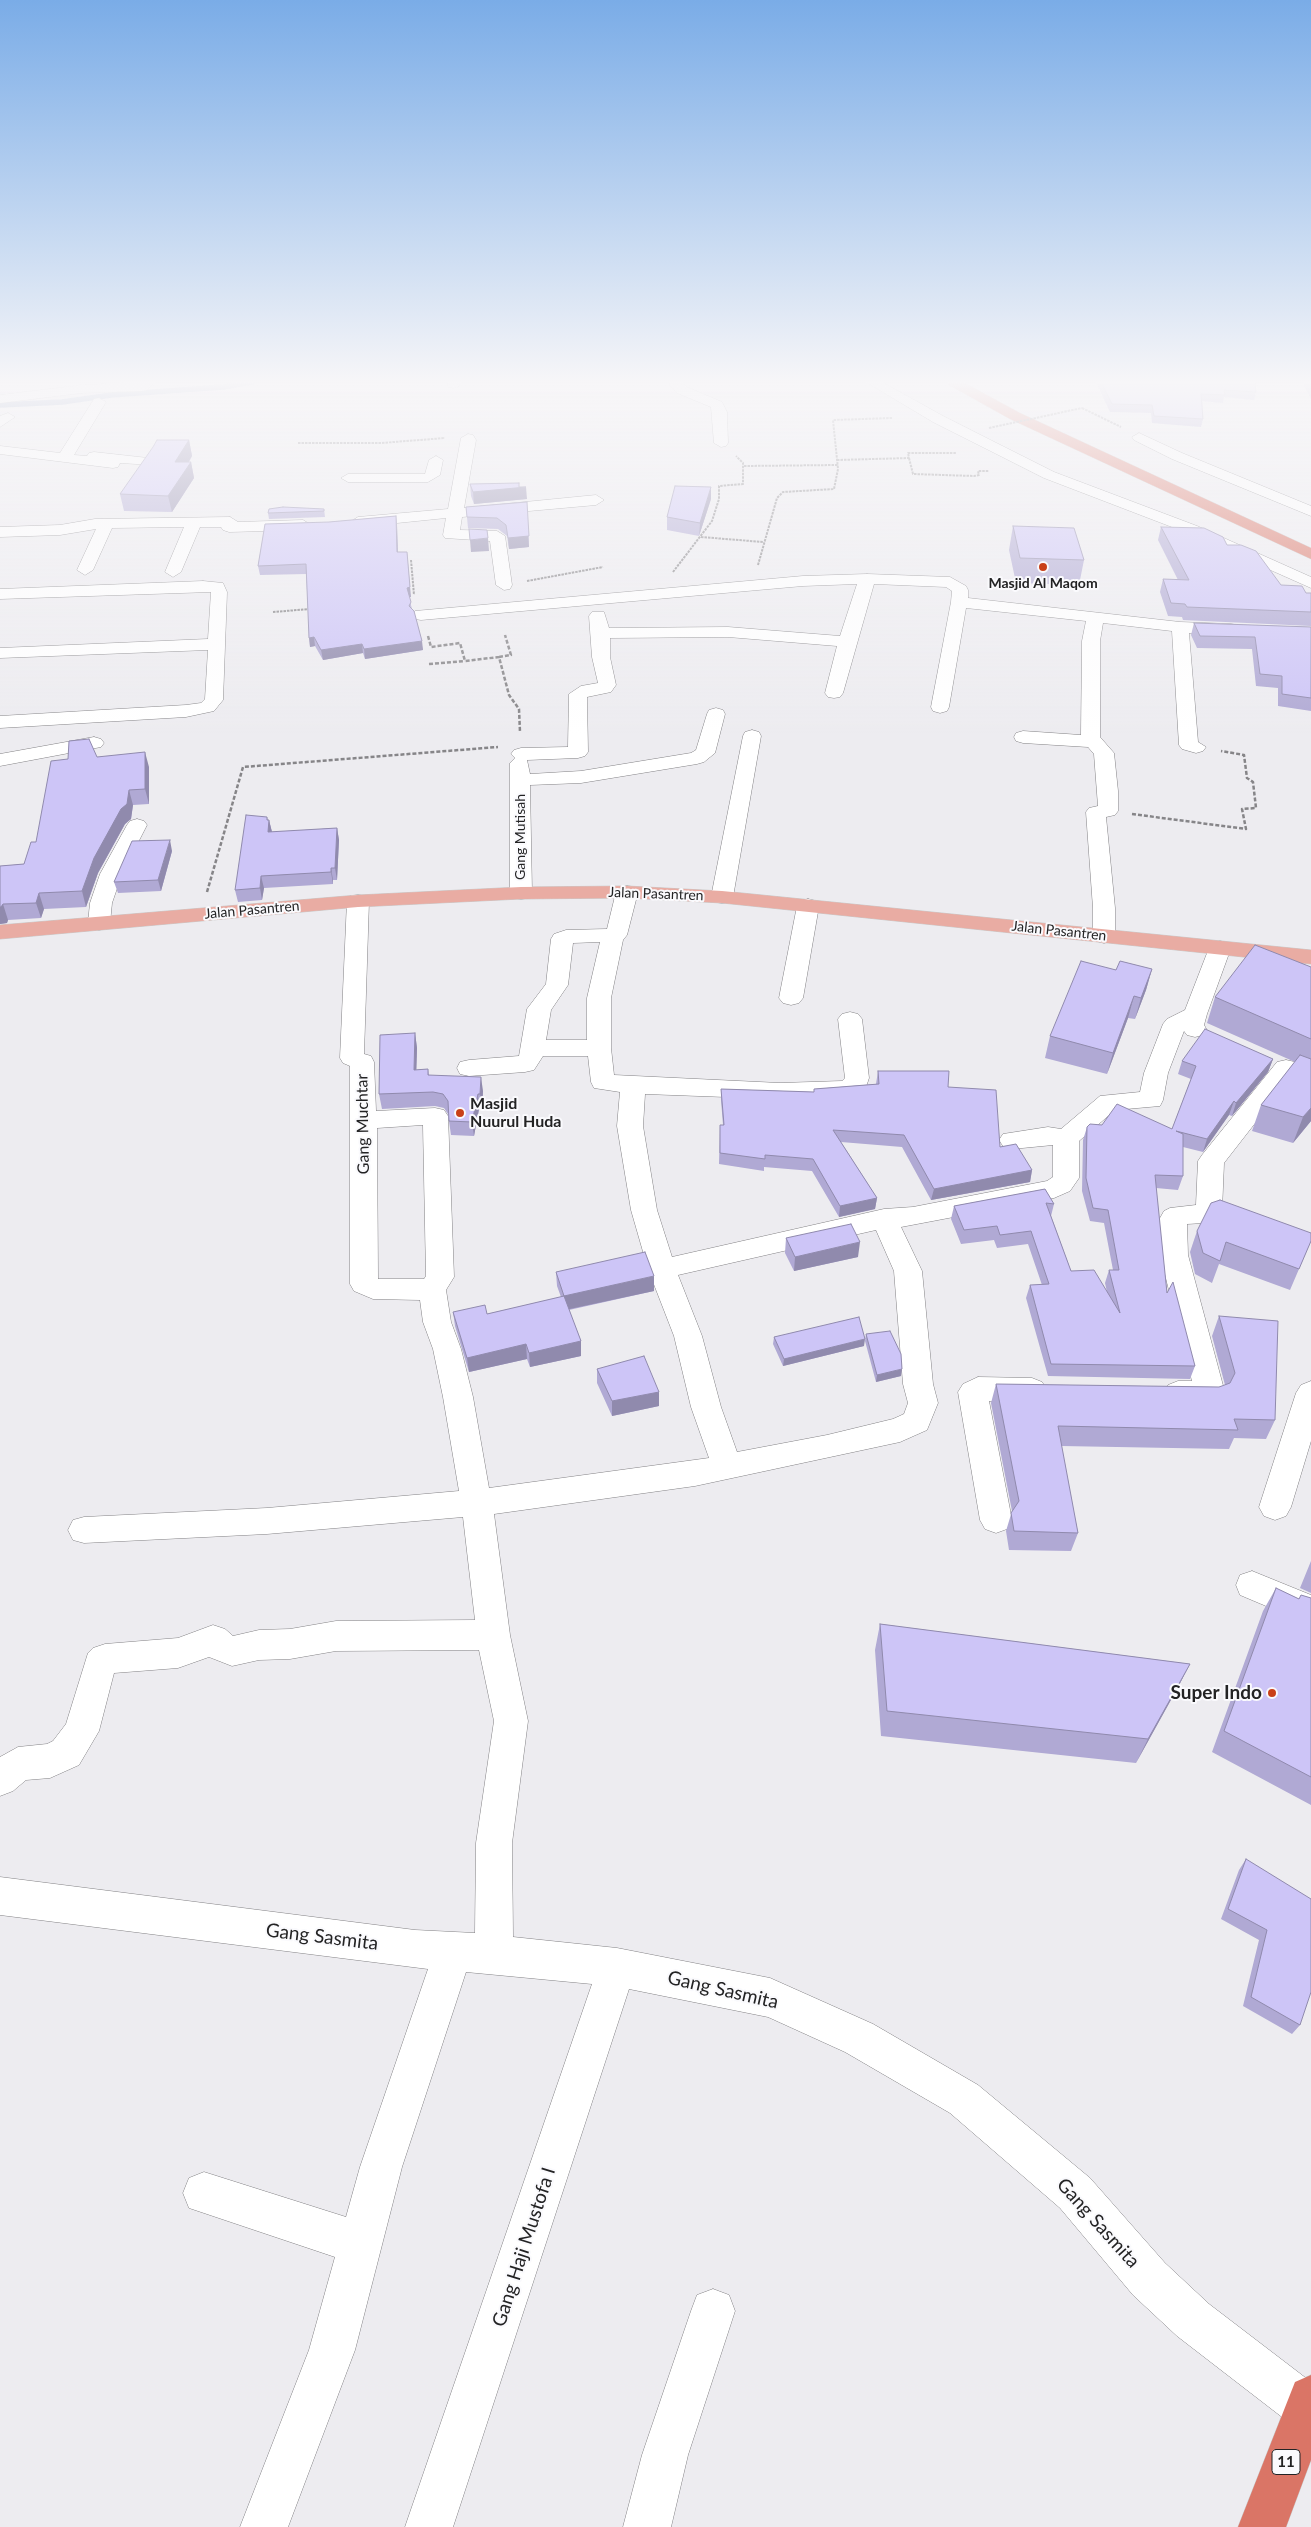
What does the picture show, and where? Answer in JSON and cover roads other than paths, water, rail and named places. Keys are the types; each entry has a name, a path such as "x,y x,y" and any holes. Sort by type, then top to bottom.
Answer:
{"highway":[{"path":"1195,500 1311,554"},
{"path":"1230,500 1258,513"},
{"name":"11","path":"1262,2527 1309,2403"}],"main road":[{"name":"Jalan Pasantren","path":"0,932 358,901 521,893 626,892 722,897 1311,957"}],"street":[{"path":"457,500 451,535 497,536 504,584"},
{"path":"340,523 596,500"},
{"path":"1114,500 1191,529 1311,583"},
{"path":"1284,500 1311,511"},
{"path":"173,572 194,523"},
{"path":"84,570 106,524"},
{"path":"0,532 60,530 106,524 321,524"},
{"path":"834,693 847,642 867,579"},
{"path":"422,615 592,598 675,593 763,584 867,579 950,582 960,590 940,707"},
{"path":"0,594 203,586 216,587 220,592 214,700 207,707 186,711 0,722"},
{"path":"592,598 601,633 728,632 847,642"},
{"path":"959,602 1180,627 1245,629"},
{"path":"1095,617 1091,642 1090,738 1104,753 1108,811 1096,812 1096,839 1104,908 1104,936"},
{"path":"1180,627 1189,745 1196,747"},
{"name":"Gang Mutisah","path":"521,893 520,750 578,752 578,694 587,690 605,688 607,685 600,643 601,633"},
{"path":"0,653 217,644"},
{"path":"520,780 581,777 697,758 705,753 716,714"},
{"path":"722,897 752,736"},
{"path":"1023,737 1093,742"},
{"path":"0,760 94,743"},
{"path":"99,923 101,903 111,874 137,825"},
{"path":"626,892 616,934 613,936 599,998 599,1048 603,1082 780,1091 847,1089 856,1084 850,1019"},
{"name":"Gang Muchtar","path":"358,901 352,1058 362,1062 364,1120 362,1245 364,1284 373,1289 432,1290"},
{"path":"791,998 808,906"},
{"path":"468,1068 524,1064 531,1058 539,1009 557,985 562,939 566,937 613,936"},
{"path":"1214,1038 1193,1028 1195,1014 1220,948"},
{"path":"1012,1140 1036,1139 1048,1136 1066,1138 1109,1102 1151,1100 1156,1073 1175,1024 1195,1014"},
{"path":"532,1048 599,1048"},
{"path":"1152,1392 1210,1393 1174,1255 1173,1218 1179,1215 1204,1214 1209,1210 1211,1161 1285,1068"},
{"path":"633,1085 630,1126 644,1210 662,1269 688,1336 706,1408 727,1466"},
{"path":"364,1120 435,1116 438,1161 440,1276 432,1290 437,1322 458,1398 477,1503 493,1635 510,1722 494,1843 494,1954"},
{"path":"662,1269 884,1219 913,1216 1054,1189 1061,1185 1066,1178 1066,1138"},
{"path":"84,1530 267,1520 477,1503 695,1473 836,1445 900,1430 916,1422 923,1403 918,1384 908,1271 884,1219"},
{"path":"996,1520 973,1392 978,1389 1055,1390"},
{"path":"1275,1507 1311,1393"},
{"path":"1252,1584 1311,1610"},
{"path":"0,1779 18,1764 50,1761 66,1754 81,1731 100,1664 105,1659 178,1653 192,1650 206,1640 213,1640 224,1649 232,1651 259,1645 290,1644 336,1636 493,1635"},
{"name":"Gang Sasmita","path":"0,1896 415,1949 494,1954 617,1967 770,1998 859,2038 964,2099 1075,2193 1120,2248 1193,2320 1309,2403"},
{"path":"264,2527 332,2350 380,2167 453,1951"},
{"name":"Gang Haji Mustofa I","path":"429,2527 500,2321 617,1967"},
{"path":"204,2193 360,2243"},
{"path":"647,2527 665,2455 713,2311"}],"place":[{"name":"Masjid Al Maqom","path":"1043,567"},
{"name":"Masjid Nuurul Huda","path":"460,1113"},
{"name":"Super Indo","path":"1272,1693"}]}
